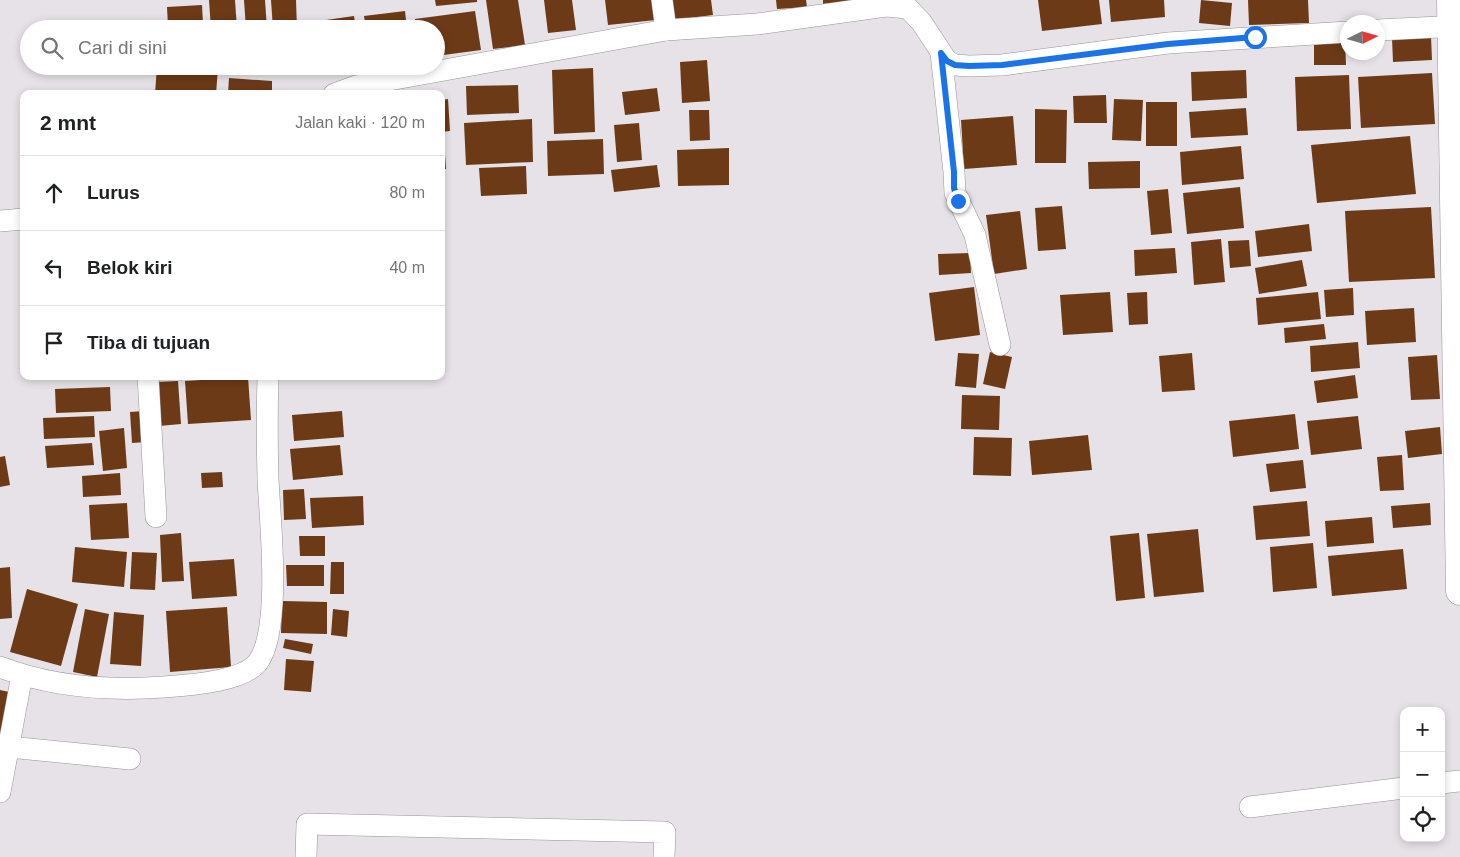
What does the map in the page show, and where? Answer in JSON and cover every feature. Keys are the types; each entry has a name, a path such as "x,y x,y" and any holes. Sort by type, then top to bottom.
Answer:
{"street":[{"path":"662,0 666,30"},
{"path":"445,70 666,30 757,24 886,6 908,8 947,61 955,65 969,66 1002,65 1168,44 1340,33"},
{"path":"1385,29 1454,17 1460,591"},
{"path":"941,53 954,172 954,193 975,235 1000,345"},
{"path":"345,90 356,86 417,75"},
{"path":"0,221 20,218"},
{"path":"148,380 156,516"},
{"path":"0,667 39,679 95,688 134,689 211,683 245,672 257,663 265,647 271,616 272,573 267,436 268,380"},
{"path":"0,792 22,675"},
{"path":"9,747 130,759"},
{"path":"1445,783 1460,781"},
{"path":"1250,807 1400,788"},
{"path":"306,857 307,824 664,832 664,857"}],"building":[{"path":"209,0 235,0 236,20 210,20"},
{"path":"244,0 265,0 266,20 245,20"},
{"path":"271,0 296,0 297,20 272,20"},
{"path":"435,0 477,0 477,2 436,6"},
{"path":"486,0 518,0 525,45 493,49"},
{"path":"544,0 572,0 576,30 548,33"},
{"path":"605,0 654,0 656,20 608,25"},
{"path":"671,0 711,0 713,15 674,20"},
{"path":"776,0 806,0 807,7 777,9"},
{"path":"823,0 851,0 851,1 823,4"},
{"path":"1038,0 1099,0 1102,24 1042,31"},
{"path":"1109,0 1164,0 1165,17 1111,22"},
{"path":"1201,0 1232,3 1230,26 1199,23"},
{"path":"1248,0 1308,0 1309,23 1249,25"},
{"path":"202,5 203,20 168,20 167,7"},
{"path":"405,11 406,20 365,20 364,16"},
{"path":"475,11 481,50 445,55 445,20 415,19"},
{"path":"354,16 355,20 326,20"},
{"path":"1431,36 1432,60 1393,62 1392,38"},
{"path":"1340,40 1340,60 1346,60 1346,65 1314,65 1314,41"},
{"path":"707,60 710,101 682,103 680,62"},
{"path":"593,68 595,132 554,134 552,70"},
{"path":"1246,70 1247,98 1192,101 1191,72"},
{"path":"1432,73 1435,124 1361,128 1358,77"},
{"path":"156,75 217,75 216,90 155,90"},
{"path":"1349,75 1351,129 1297,131 1295,77"},
{"path":"229,78 272,81 272,90 228,90"},
{"path":"518,85 519,113 467,115 466,86"},
{"path":"657,88 660,111 625,115 622,92"},
{"path":"1106,95 1107,123 1074,123 1073,96"},
{"path":"445,99 448,99 450,131 445,132"},
{"path":"1114,99 1143,100 1141,141 1112,140"},
{"path":"1146,102 1177,102 1177,146 1146,146"},
{"path":"1246,108 1248,135 1191,138 1189,112"},
{"path":"1035,109 1067,110 1066,163 1035,163"},
{"path":"689,110 709,110 710,140 690,141"},
{"path":"1013,116 1017,165 964,169 961,120"},
{"path":"532,119 533,162 466,165 464,123"},
{"path":"639,123 642,160 617,162 614,125"},
{"path":"1410,136 1416,194 1317,203 1311,145"},
{"path":"603,139 604,174 548,176 547,141"},
{"path":"1241,146 1244,179 1182,185 1180,152"},
{"path":"729,148 729,185 678,186 677,150"},
{"path":"1140,161 1140,188 1089,189 1088,162"},
{"path":"657,165 660,187 614,192 611,170"},
{"path":"526,166 527,194 481,196 479,168"},
{"path":"1240,187 1244,228 1187,234 1183,193"},
{"path":"1168,189 1172,233 1151,235 1147,191"},
{"path":"1062,206 1066,249 1038,251 1035,208"},
{"path":"1431,207 1435,278 1349,282 1345,211"},
{"path":"1020,211 1027,269 994,274 986,215"},
{"path":"1309,224 1312,251 1258,257 1255,231"},
{"path":"1221,239 1225,282 1194,285 1191,242"},
{"path":"1249,240 1251,266 1230,268 1228,241"},
{"path":"1175,248 1177,273 1135,276 1134,250"},
{"path":"970,253 971,273 939,275 938,254"},
{"path":"1302,260 1307,286 1259,294 1255,268"},
{"path":"974,287 980,335 935,341 929,293"},
{"path":"1353,288 1354,315 1326,317 1324,290"},
{"path":"1110,292 1113,332 1063,335 1060,295"},
{"path":"1147,292 1148,324 1129,325 1127,293"},
{"path":"1318,292 1321,319 1258,325 1256,298"},
{"path":"1414,308 1416,342 1367,345 1365,311"},
{"path":"1324,324 1326,339 1285,343 1284,328"},
{"path":"1358,342 1360,368 1311,372 1310,346"},
{"path":"990,352 1012,357 1005,389 983,384"},
{"path":"958,353 979,354 976,388 955,386"},
{"path":"1192,353 1195,390 1162,392 1159,356"},
{"path":"1437,355 1440,399 1411,400 1408,357"},
{"path":"1355,375 1358,398 1317,403 1314,381"},
{"path":"248,380 251,420 188,424 185,381"},
{"path":"178,381 181,424 159,426 156,382"},
{"path":"110,387 111,411 56,413 55,389"},
{"path":"962,395 1000,396 999,430 961,429"},
{"path":"144,411 146,442 132,443 130,412"},
{"path":"342,411 344,437 294,441 292,415"},
{"path":"1295,414 1299,449 1233,457 1229,421"},
{"path":"94,416 95,437 44,439 43,418"},
{"path":"1358,416 1362,449 1311,455 1307,421"},
{"path":"1440,427 1442,454 1408,458 1405,431"},
{"path":"124,428 127,468 103,471 99,431"},
{"path":"1088,435 1092,470 1032,475 1029,441"},
{"path":"974,437 1012,438 1011,476 973,475"},
{"path":"92,443 94,465 47,468 45,446"},
{"path":"340,445 343,475 293,480 290,449"},
{"path":"1402,455 1404,490 1380,491 1377,457"},
{"path":"5,456 10,485 0,487 0,457"},
{"path":"1303,460 1306,488 1270,492 1266,464"},
{"path":"222,472 223,487 202,488 201,473"},
{"path":"120,473 121,495 83,497 82,476"},
{"path":"304,489 306,519 284,520 283,490"},
{"path":"363,496 364,525 312,528 310,498"},
{"path":"1307,501 1310,536 1256,540 1253,506"},
{"path":"127,503 129,538 91,540 89,505"},
{"path":"1430,503 1431,525 1393,528 1391,506"},
{"path":"1372,517 1374,543 1327,547 1325,521"},
{"path":"1198,529 1204,592 1154,597 1147,534"},
{"path":"181,533 184,581 162,582 160,535"},
{"path":"1139,533 1145,598 1116,601 1110,536"},
{"path":"299,536 325,536 325,556 300,556"},
{"path":"1313,543 1317,588 1273,592 1270,547"},
{"path":"75,547 127,552 124,587 72,582"},
{"path":"1403,549 1407,589 1332,596 1328,556"},
{"path":"132,552 157,553 155,590 130,589"},
{"path":"234,559 237,596 192,599 189,562"},
{"path":"331,562 344,562 344,594 330,594"},
{"path":"286,565 324,565 324,586 287,586"},
{"path":"10,567 12,618 0,619 0,568"},
{"path":"27,589 78,604 61,666 10,652"},
{"path":"282,601 327,602 327,634 281,633"},
{"path":"227,607 231,667 170,672 166,611"},
{"path":"85,609 109,614 97,677 73,672"},
{"path":"333,609 349,611 347,637 331,635"},
{"path":"114,612 144,615 141,666 110,664"},
{"path":"285,639 313,644 311,654 283,648"},
{"path":"286,659 314,661 311,692 284,690"},
{"path":"0,690 14,693 6,733 0,732"}],"route":[{"path":"958,201 954,193 954,172 941,53 947,61 955,65 1002,65 1168,44 1255,37"}]}
